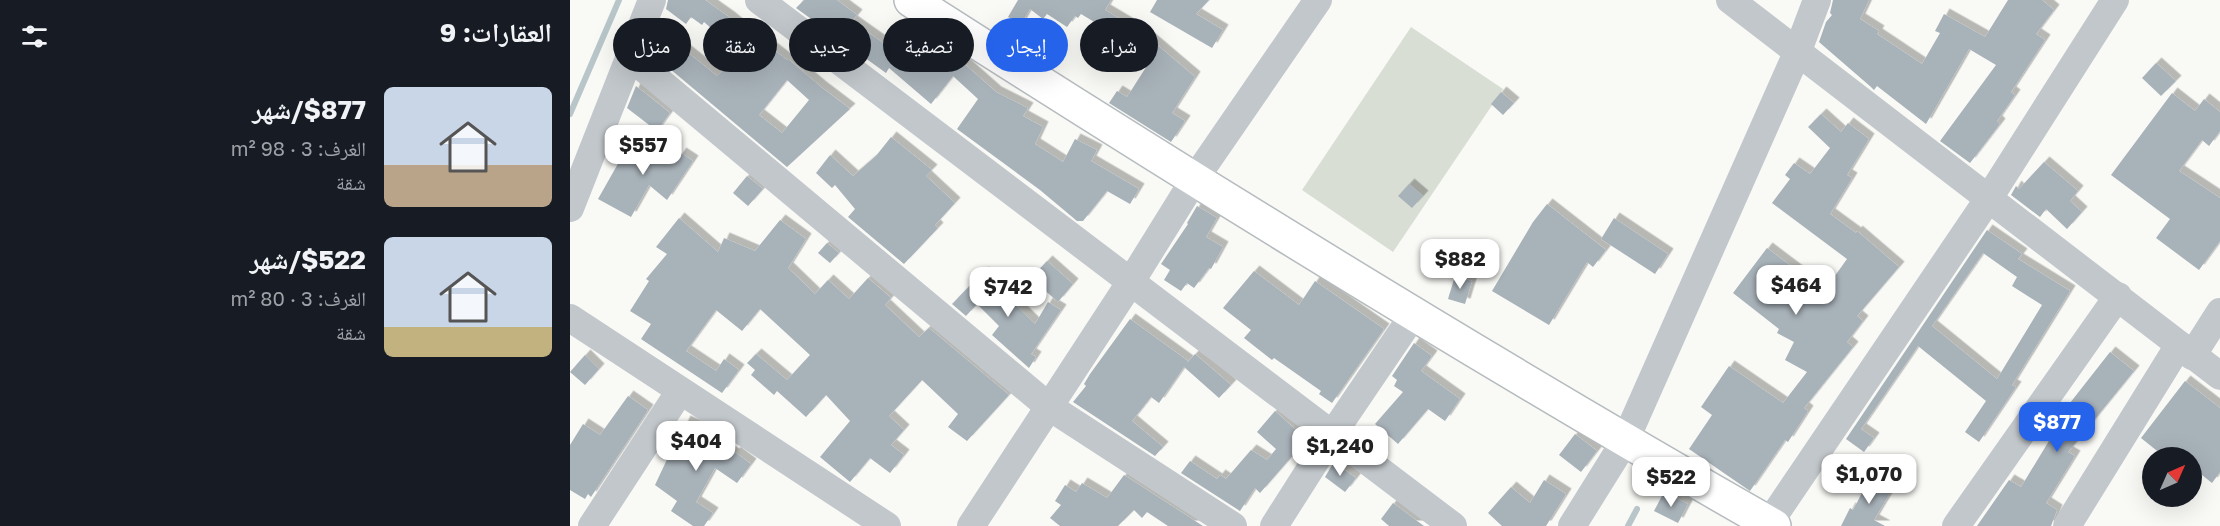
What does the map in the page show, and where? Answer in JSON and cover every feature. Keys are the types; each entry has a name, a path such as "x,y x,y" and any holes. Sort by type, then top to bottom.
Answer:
{"main road":[{"path":"929,5 1194,180 1625,441 1770,525"}],"street":[{"path":"644,18 652,0"},
{"path":"759,0 1453,526"},
{"path":"1730,0 2220,376"},
{"path":"1572,526 1625,441 1797,53 1816,0"},
{"path":"1770,525 1989,198 2115,0"},
{"path":"971,526 1130,283 1194,180 1315,1"},
{"path":"570,208 622,72"},
{"path":"647,72 1048,406 1233,526"},
{"path":"1956,526 2118,296"},
{"path":"2067,526 2186,350 2220,312"},
{"path":"1274,526 1414,314"},
{"path":"570,318 887,526"},
{"path":"592,526 680,391"}],"shaded area":[{"path":"1411,27 1503,89 1393,252 1302,190"}],"building":[{"path":"668,0 705,0 730,18 703,18 702,25 691,17 678,18 666,9"},
{"path":"804,0 837,0 857,15 854,18 810,18 796,8"},
{"path":"1018,0 1111,0 1105,10 1118,18 1088,18 1081,14 1078,18 1075,16 1068,26 1068,18 1053,18 1047,14 1042,18 1030,9 1025,18 1008,17"},
{"path":"1157,0 1209,0 1196,14 1223,30 1212,48 1150,12"},
{"path":"1833,0 1869,0 1860,19 1879,31 1877,34 1922,64 1940,33 1935,31 1944,14 1985,37 2008,0 2042,0 2054,10 2036,34 2045,40 2011,92 2015,95 1997,121 2000,124 1970,163 1940,141 1996,65 1969,49 1926,124 1877,86 1874,90 1819,42 1826,22 1832,15 1830,13"},
{"path":"871,34 883,43 883,71 871,62"},
{"path":"1158,46 1195,77 1172,113 1185,121 1171,142 1109,103 1117,91 1127,97 1143,72 1158,72"},
{"path":"777,52 789,60 789,72 803,72 850,109 787,167 674,72 691,72 691,55 703,65 703,72 712,72 717,76 721,72 777,72","holes":["787,80 809,100 782,133 759,115"]},
{"path":"2156,63 2176,81 2161,96 2142,78"},
{"path":"894,72 973,72 996,92 1028,108 1023,116 1043,127 1035,144 1063,162 1075,139 1097,150 1091,161 1139,189 1130,204 1107,191 1083,221 1077,221 1040,190 957,129 978,99 953,76 931,104"},
{"path":"636,86 670,113 657,131 627,108"},
{"path":"1501,92 1514,103 1503,115 1491,104"},
{"path":"2172,93 2195,111 2204,99 2220,112 2220,131 2209,146 2202,140 2179,171 2220,198 2220,241 2199,270 2156,238 2170,219 2111,175"},
{"path":"1821,114 1841,132 1848,123 1869,139 1847,175 1852,178 1830,214 1856,233 1857,231 1899,267 1857,316 1863,321 1847,342 1853,347 1804,408 1808,411 1788,442 1785,440 1750,491 1689,449 1712,415 1701,407 1729,366 1783,403 1807,372 1785,360 1794,342 1777,333 1779,329 1733,293 1767,248 1824,291 1847,259 1772,203 1790,179 1785,175 1794,163 1810,174 1830,148 1808,127"},
{"path":"891,137 932,170 926,176 955,203 935,225 938,228 904,264 848,217 855,209 835,185 832,188 816,173 830,155 853,176 876,156"},
{"path":"642,138 676,160 681,153 693,161 667,200 649,185 631,217 598,199 628,146 633,149"},
{"path":"2044,162 2078,191 2070,201 2082,212 2067,229 2046,209 2040,217 2011,195 2016,186 2019,189"},
{"path":"747,176 763,189 748,206 733,193"},
{"path":"1409,184 1423,196 1412,208 1398,196"},
{"path":"1547,204 1606,250 1593,267 1587,262 1549,325 1492,291 1533,222"},
{"path":"1197,206 1217,218 1206,237 1223,247 1211,269 1209,268 1194,288 1187,283 1181,291 1164,280 1170,270 1161,264 1188,224"},
{"path":"679,218 718,252 724,238 755,251 780,220 806,239 788,268 815,294 828,280 849,299 868,278 891,298 885,305 919,337 929,328 1009,395 967,441 948,427 958,414 922,380 889,416 904,430 891,445 904,455 890,473 870,458 850,482 820,457 850,421 826,395 806,417 777,391 774,395 751,375 755,370 747,363 756,354 787,380 810,355 760,309 742,331 716,310 686,351 716,371 724,359 739,370 722,393 641,339 651,324 630,311 649,281 646,279 667,254 656,247"},
{"path":"1614,218 1668,254 1655,274 1601,239"},
{"path":"1987,230 2022,254 2018,259 2070,291 2012,385 2016,387 1979,442 1965,432 1986,401 1918,346 1861,429 1874,438 1864,452 1846,439","holes":["1983,253 2017,277 2012,286 2042,305 1997,379 1932,326"]},
{"path":"827,243 839,253 830,263 818,253"},
{"path":"1047,261 1073,284 1058,302 1031,278"},
{"path":"1254,271 1299,305 1315,281 1384,329 1332,403 1319,394 1321,391 1274,358 1272,360 1244,338 1251,330 1223,308"},
{"path":"983,272 1035,324 1048,302 1061,310 1031,354 1036,357 1029,368 992,335 999,326 977,304 966,316 952,304"},
{"path":"1455,276 1472,281 1465,304 1448,299"},
{"path":"1130,319 1188,361 1187,363 1195,354 1231,385 1219,398 1184,367 1159,403 1151,397 1132,421 1163,447 1155,456 1073,402 1086,386 1084,384 1090,374"},
{"path":"1414,343 1432,356 1421,371 1460,399 1445,421 1428,409 1398,444 1375,424 1403,392 1394,386 1397,380 1392,376"},
{"path":"2110,352 2134,371 2068,452 2075,456 2046,503 2057,510 2051,526 1977,526 2009,480 2021,487 2055,431 2052,429 2073,405 2070,403"},
{"path":"585,355 599,369 585,385 570,372"},
{"path":"2185,381 2220,408 2220,472 2212,483 2202,475 2202,447 2152,447 2141,438"},
{"path":"628,396 648,410 591,497 588,494 585,499 570,490 570,445 583,424 600,435"},
{"path":"1275,411 1308,441 1299,456 1295,453 1260,493 1255,488 1240,511 1181,473 1190,461 1217,479 1220,475 1226,479 1251,450 1267,460 1276,449 1257,432"},
{"path":"685,421 703,429 701,434 734,454 735,452 751,464 737,483 715,468 696,502 713,513 704,526 693,526 671,511 677,501 655,485"},
{"path":"1575,434 1597,451 1581,472 1559,455"},
{"path":"1334,462 1356,478 1345,492 1325,477"},
{"path":"1124,475 1203,526 1168,526 1147,512 1142,518 1134,510 1118,526 1060,526 1050,518 1061,505 1055,501 1065,485 1076,492 1082,483 1107,498"},
{"path":"1871,476 1893,488 1874,520 1885,526 1841,526 1850,508 1853,510"},
{"path":"1544,480 1566,494 1546,526 1502,526 1488,513 1511,487 1530,503"},
{"path":"1664,492 1688,504 1678,523 1654,511"},
{"path":"1393,503 1424,526 1389,526 1381,519"}],"waterway":[{"path":"570,114 619,0"},
{"path":"1628,526 1637,509"}]}
